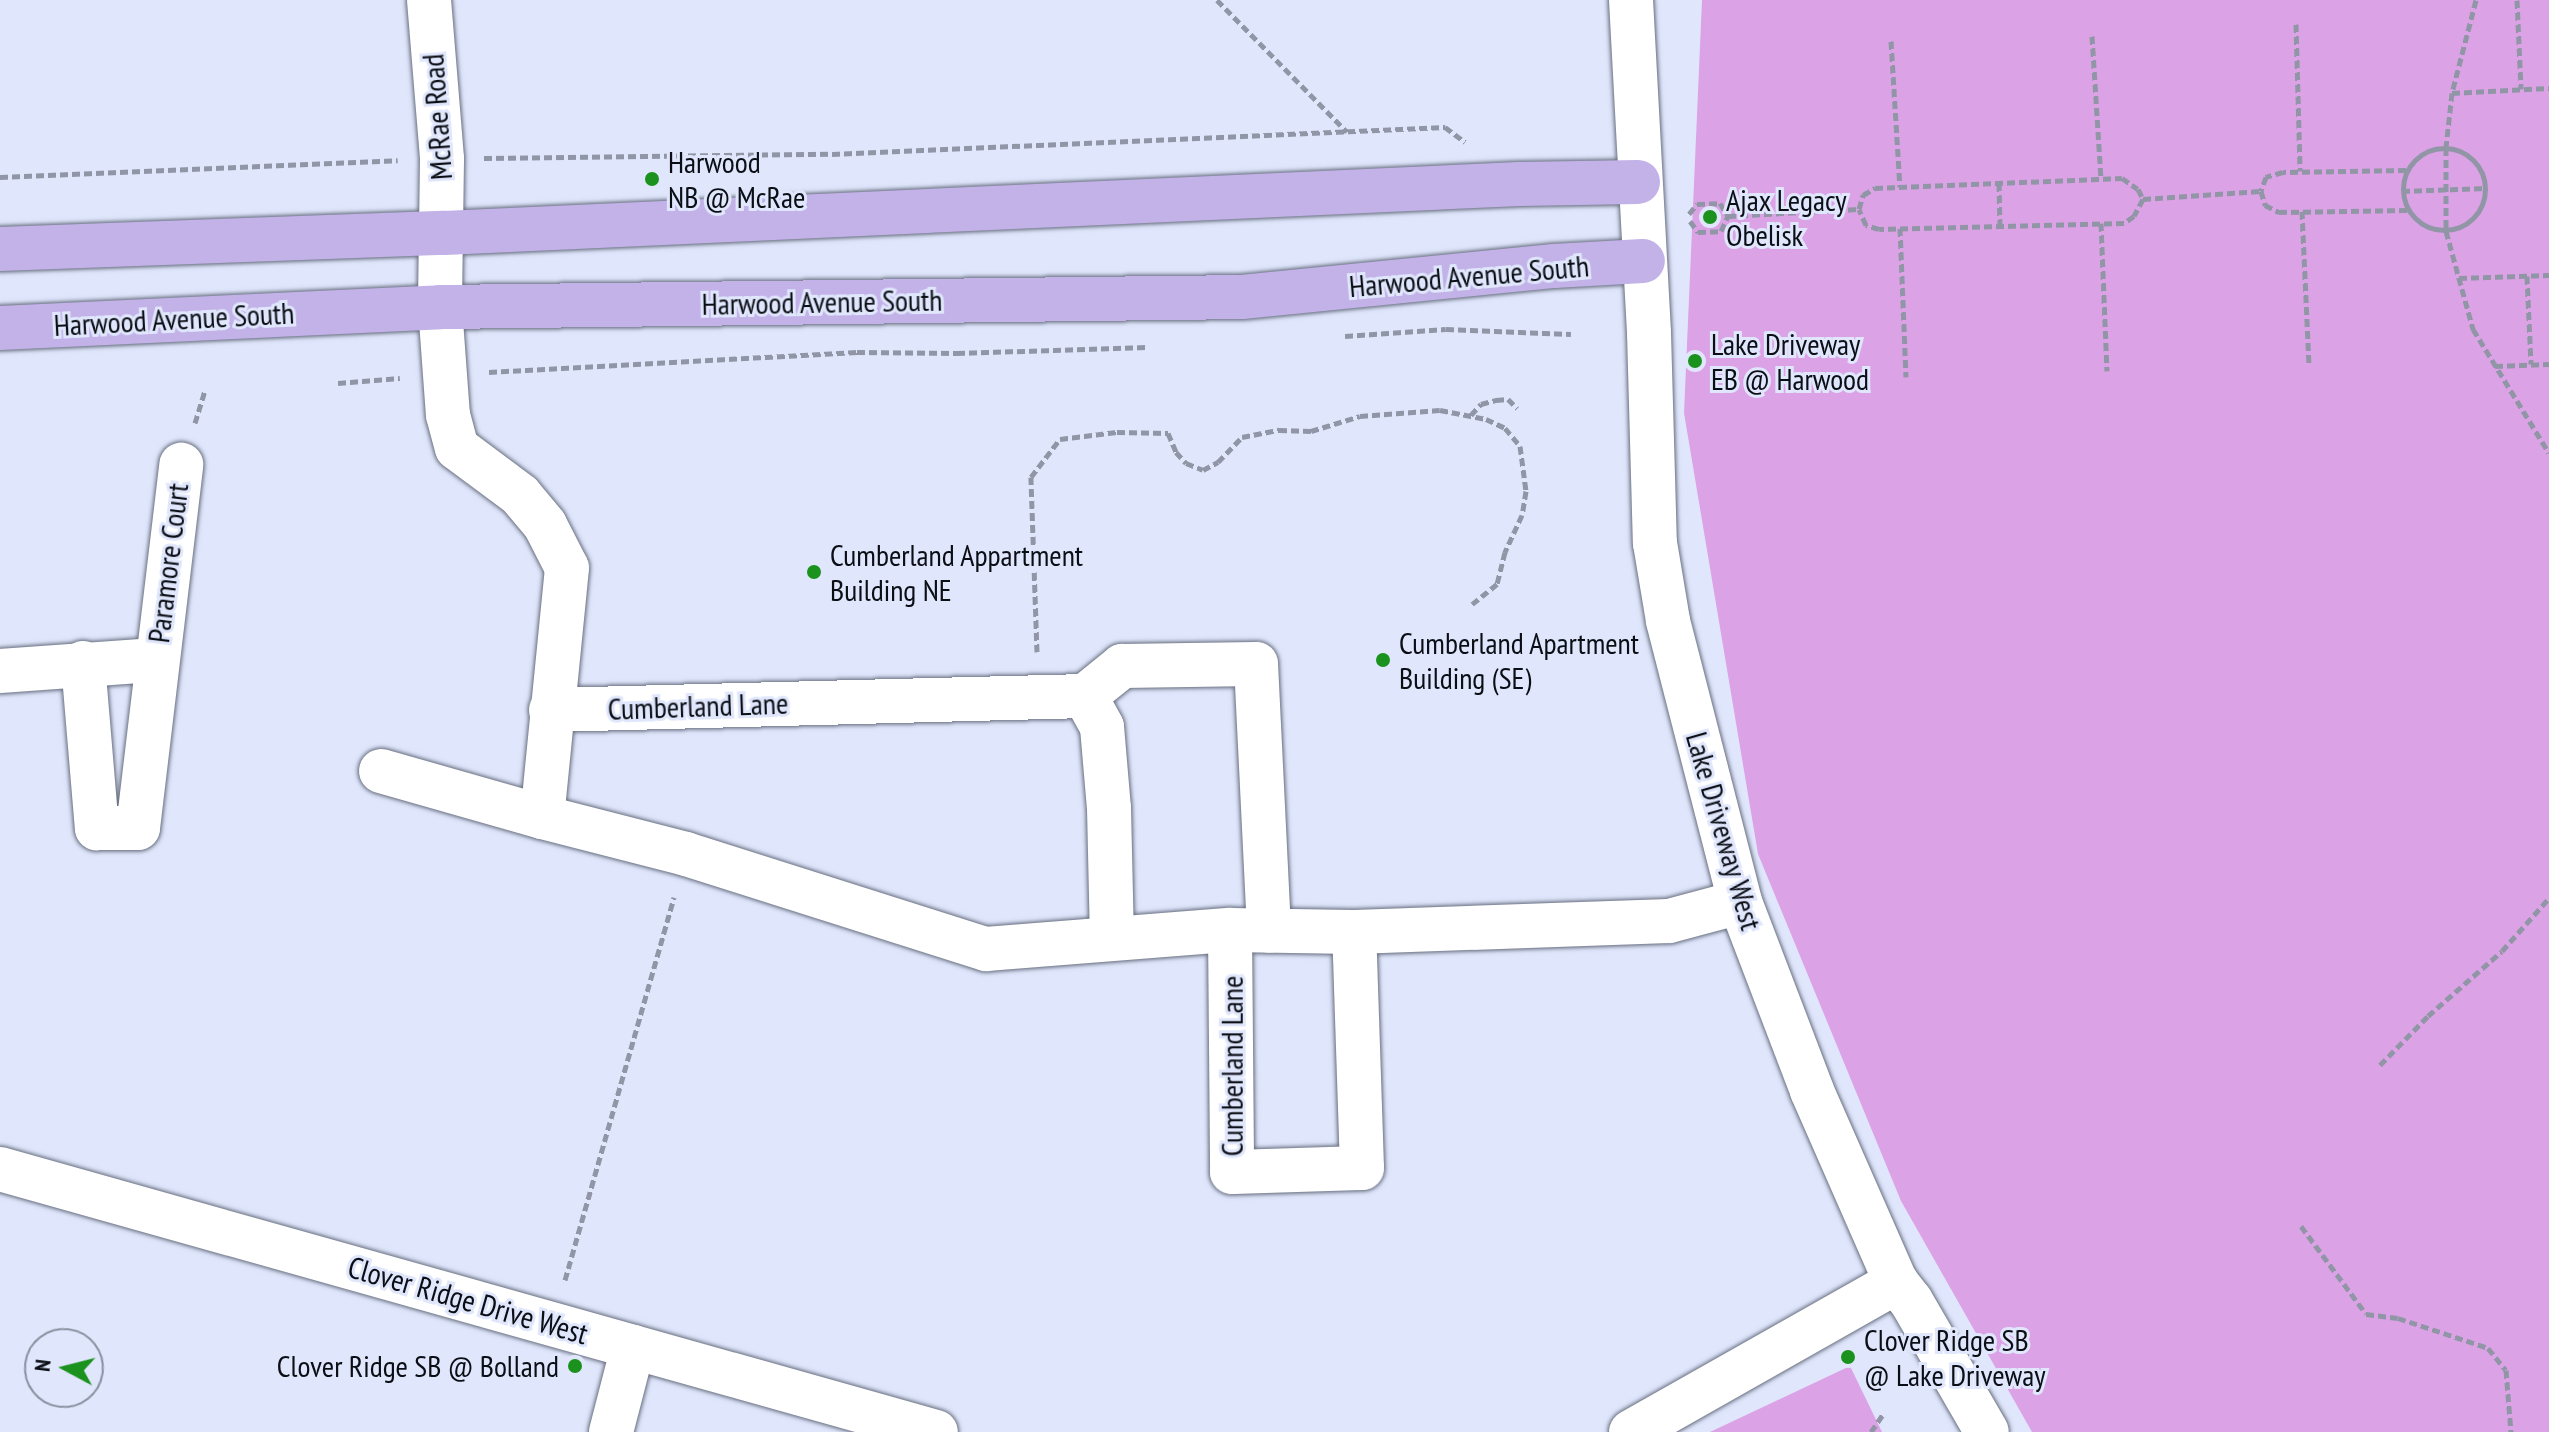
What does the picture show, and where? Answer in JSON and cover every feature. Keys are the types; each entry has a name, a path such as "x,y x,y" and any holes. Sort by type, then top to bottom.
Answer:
{"main road":[{"path":"0,249 444,233 1504,184 1638,182"},
{"name":"Harwood Avenue South","path":"0,328 440,307 1242,297 1554,266 1643,261"}],"street":[{"name":"McRae Road","path":"429,0 442,159 444,233"},
{"name":"Lake Driveway West","path":"1631,0 1638,182 1649,333 1655,543 1668,621 1740,902 1812,1091 1896,1282 1911,1301 1987,1432"},
{"path":"444,233 440,307 442,374 457,448 520,495 545,525 567,568 542,817"},
{"name":"Paramore Court","path":"83,663 97,828 138,828 155,660 181,465"},
{"name":"Paramore Court","path":"0,671 155,660"},
{"name":"Cumberland Lane","path":"551,710 1085,696 1122,666 1256,664 1250,931 1232,1172 1362,1168 1354,932"},
{"path":"1085,696 1102,727 1109,808 1112,937"},
{"name":"Cumberland Lane","path":"381,771 686,854 986,949 1112,937 1250,931 1354,932 1669,921 1740,902"},
{"name":"Clover Ridge Drive West","path":"2,1176 552,1323 936,1432"},
{"path":"1631,1432 1896,1282"},
{"path":"611,1432 633,1347"}],"path":[{"path":"1217,0 1348,133"},
{"path":"2476,0 2452,93 2446,147 2446,231 2473,329 2549,453"},
{"path":"2517,0 2521,89"},
{"path":"2296,24 2300,172"},
{"path":"2092,36 2101,178"},
{"path":"1891,41 1900,187"},
{"path":"2452,93 2549,88"},
{"path":"0,177 442,159 832,154 1445,127"},
{"path":"2446,147 2462,150 2479,165 2487,188 2482,207 2469,223 2446,231 2424,226 2408,210 2402,191 2406,170 2421,153 2446,147"},
{"path":"2406,170 2300,172 2266,177 2261,191 2265,205 2279,212 2408,210"},
{"path":"2101,178 2122,178 2138,189 2143,199 2134,216 2124,223 1900,228 1866,225 1859,209 1863,195 1875,188 2101,178"},
{"path":"1999,183 2000,226"},
{"path":"2402,191 2487,188"},
{"path":"2143,199 2261,191"},
{"path":"1720,203 1728,216 1721,231 1698,232 1688,216 1697,204 1720,203"},
{"path":"1728,216 1859,209"},
{"path":"2302,211 2309,363"},
{"path":"2101,223 2107,371"},
{"path":"1900,228 1906,377"},
{"path":"2459,278 2549,275"},
{"path":"2527,276 2531,364"},
{"path":"1338,336 1446,329 1571,334"},
{"path":"338,383 442,374 857,352 957,353 1153,347"},
{"path":"2495,366 2549,364"},
{"path":"1471,415 1481,404 1496,400 1508,399 1517,408"},
{"path":"1040,697 1031,552 1031,477 1060,439 1117,432 1168,433 1176,452 1186,463 1203,470 1218,462 1242,437 1279,430 1311,431 1360,416 1440,410 1471,415 1505,428 1520,446 1526,480 1522,515 1505,552 1497,584 1472,604"},
{"path":"552,1323 686,854"},
{"path":"2380,1065 2428,1016 2502,951 2549,898"},
{"path":"2301,1226 2366,1314 2398,1318 2488,1348 2506,1370 2511,1432"},
{"path":"1871,1432 1883,1414"}],"shaded area":[{"path":"1702,0 2549,0 2549,1432 2032,1432 1901,1201 1758,854 1684,413"},
{"path":"1850,1366 1882,1432 1710,1432"}],"place":[{"name":"Harwood NB @ McRae","path":"652,179"},
{"name":"Ajax Legacy Obelisk","path":"1710,217"},
{"name":"Lake Driveway EB @ Harwood","path":"1695,361"},
{"name":"Cumberland Appartment Building NE","path":"814,572"},
{"name":"Cumberland Apartment Building (SE)","path":"1383,660"},
{"name":"Clover Ridge SB @ Lake Driveway","path":"1848,1357"},
{"name":"Clover Ridge SB @ Bolland","path":"575,1366"}]}
